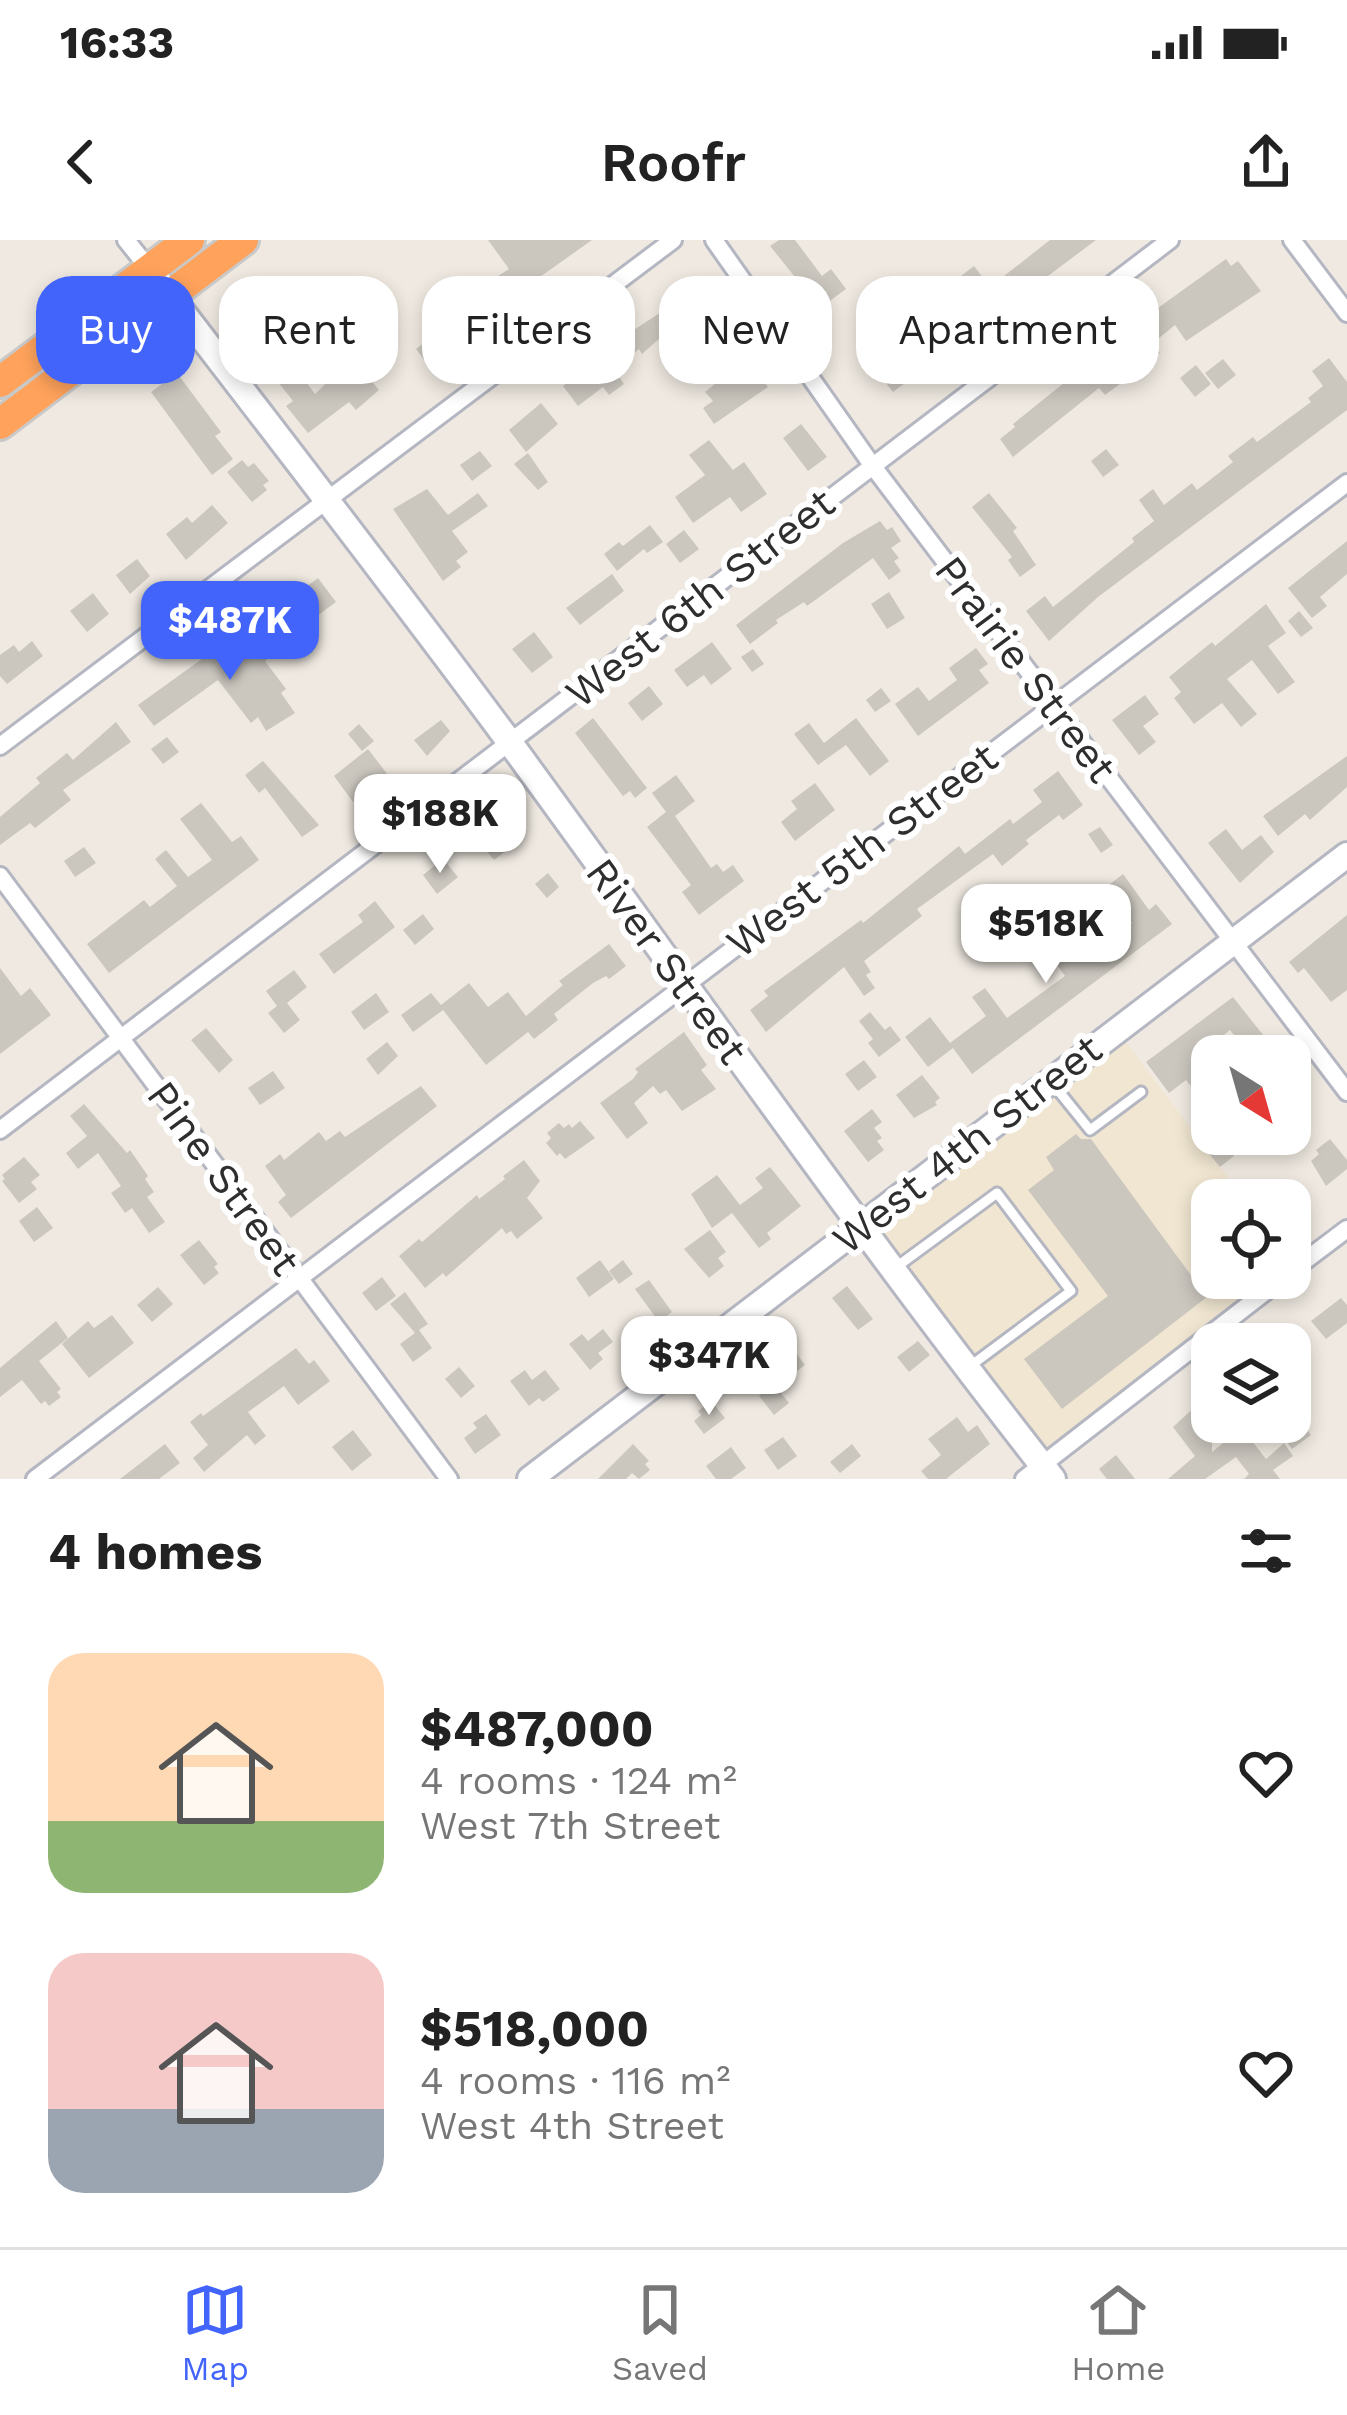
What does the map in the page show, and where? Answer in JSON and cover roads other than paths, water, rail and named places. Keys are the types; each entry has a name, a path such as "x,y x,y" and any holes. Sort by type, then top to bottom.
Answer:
{"highway":[{"path":"163,276 189,240"},
{"path":"171,276 242,240"},
{"path":"0,382 36,359"},
{"path":"0,424 45,384"}],"street":[{"path":"126,240 154,276"},
{"path":"0,746 673,240"},
{"name":"Prairie Street","path":"714,240 872,465 1347,1092"},
{"name":"West 6th Street","path":"0,1130 1170,240"},
{"path":"1292,240 1347,314"},
{"name":"River Street","path":"195,328 510,743 684,986 969,1367 1040,1474"},
{"name":"West 5th Street","path":"34,1479 1347,483"},
{"name":"West 4th Street","path":"530,1479 1347,856"},
{"name":"Pine Street","path":"0,876 449,1479"},
{"path":"1311,1256 1347,1229"},
{"path":"1040,1474 1256,1299"}],"lane":[{"path":"1050,1080 1090,1130 1141,1092"},
{"path":"895,1268 997,1193 1059,1274 1071,1291 969,1367"}]}
